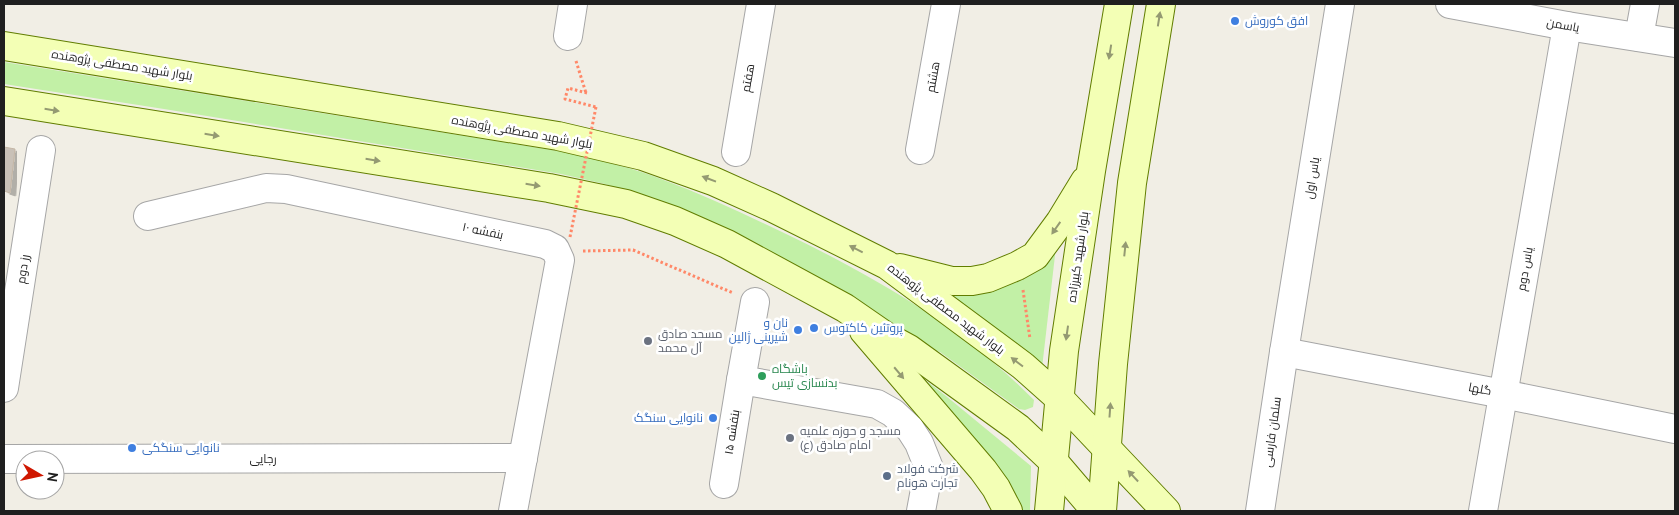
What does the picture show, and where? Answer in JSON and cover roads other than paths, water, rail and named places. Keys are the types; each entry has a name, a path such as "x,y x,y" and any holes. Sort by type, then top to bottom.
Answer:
{"main road":[{"name":"بلوار شهید کبیرزاده","path":"1050,511 1059,398 1090,171 1118,4"},
{"path":"1102,511 1132,183 1161,4"},
{"name":"بلوار شهید مصطفی پژوهنده","path":"4,46 558,136 643,156 730,188 887,265 1023,366 1059,398 1166,511"},
{"path":"4,102 539,186 626,204 675,221 727,244 846,308 887,337 909,349 1010,423 1055,463 1096,511"},
{"path":"887,265 952,281 972,281 988,278 1016,266 1035,256 1060,222 1090,171"},
{"path":"846,308 984,470 1008,511"}],"street":[{"path":"568,36 573,4"},
{"name":"هفتم","path":"736,152 761,4"},
{"name":"هشتم","path":"920,150 946,4"},
{"name":"یاس اول","path":"1284,352 1340,4"},
{"path":"1639,36 1645,4"},
{"name":"یاسمن","path":"1468,5 1567,26 1675,43"},
{"name":"یاس دوم","path":"1483,511 1567,26"},
{"name":"رز دوم","path":"4,388 13,272 41,150"},
{"name":"بنفشه ۱۰","path":"148,216 266,188 286,189 545,244 555,249 560,260 514,511"},
{"name":"بنفشه ۱۵","path":"724,484 754,302"},
{"name":"گلها","path":"1284,352 1503,394 1675,430"},
{"name":"سلمان فارسی","path":"1260,511 1284,352"},
{"path":"741,380 876,404 893,414 910,429 919,443 928,468 921,511"},
{"name":"رجایی","path":"4,459 523,458"}],"place":[{"name":"افق کوروش","path":"1235,21"},
{"name":"پروتئین کاکتوس","path":"814,328"},
{"name":"نان و شیرینی ژالین","path":"798,330"},
{"name":"مسجد صادق آل محمد","path":"648,341"},
{"name":"باشگاه بدنسازی تیس","path":"762,376"},
{"name":"نانوایی سنگک","path":"713,418"},
{"name":"مسجد و حوزه علمیه امام صادق (ع)","path":"790,438"},
{"name":"نانوایی سنگکی","path":"132,448"},
{"name":"شرکت فولاد تجارت هونام","path":"887,476"}]}
